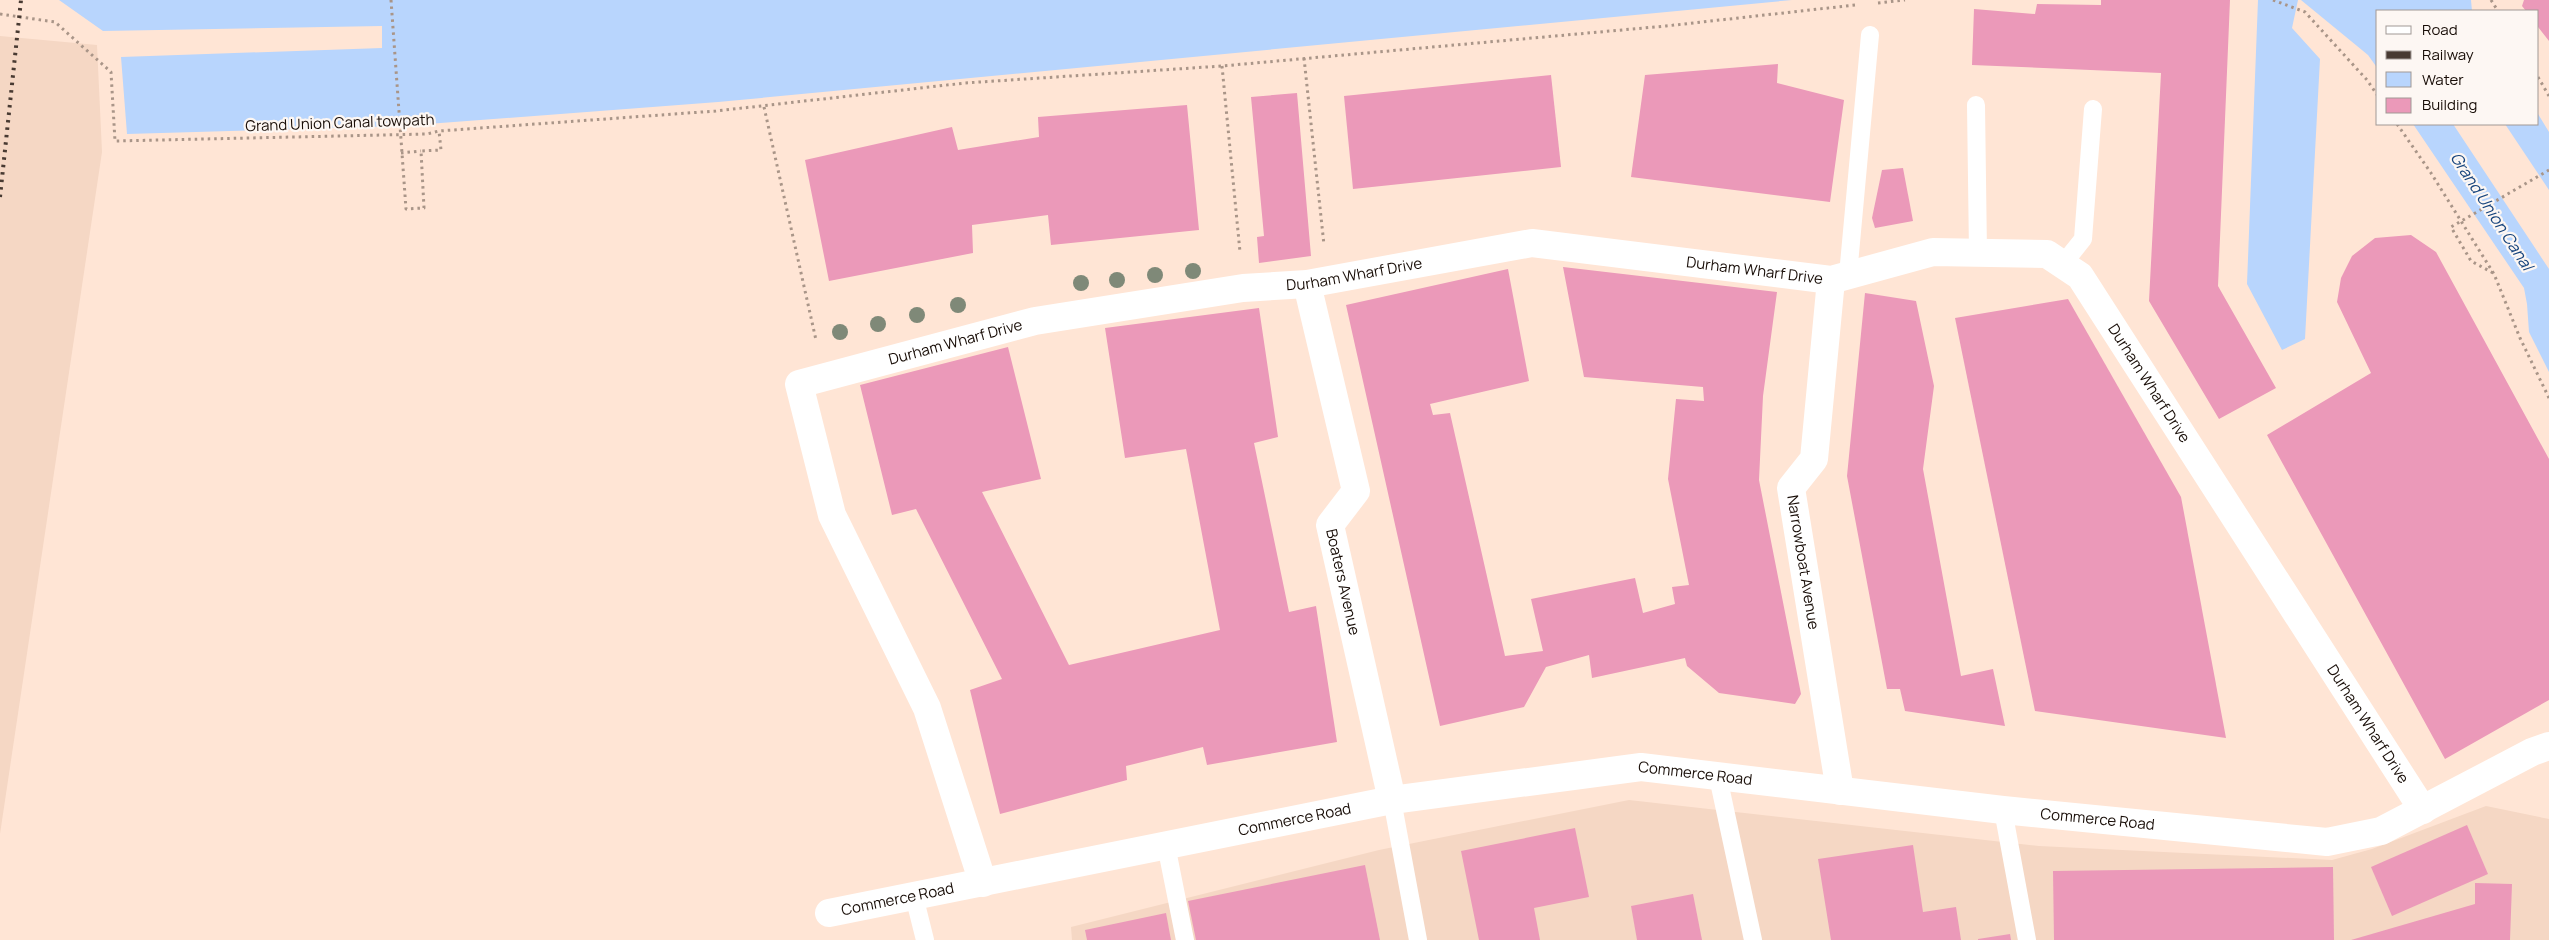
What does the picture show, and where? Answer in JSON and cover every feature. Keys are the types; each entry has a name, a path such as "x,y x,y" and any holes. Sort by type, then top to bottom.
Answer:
{"street":[{"name":"Durham Wharf Drive","path":"812,381 1035,321 1243,288 1317,282 1532,243 1840,278 1933,252 2047,254 2080,276 2423,810"},
{"name":"Narrowboat Avenue","path":"1840,278 1814,459 1791,488 1840,791"},
{"name":"Boaters Avenue","path":"1317,282 1356,492 1330,526 1392,800"},
{"path":"812,381 832,515 927,708 983,883"},
{"name":"Commerce Road","path":"829,913 1392,800 1641,767 2003,810 2328,842 2381,831 2532,752 2549,746"}],"lane":[{"path":"1840,278 1870,35"},
{"path":"1976,105 1978,253"},
{"path":"2063,264 2083,239 2093,109"},
{"path":"1718,777 1752,940"},
{"path":"1392,800 1418,940"},
{"path":"2003,810 2027,940"},
{"path":"1166,845 1185,940"},
{"path":"914,896 925,940"}],"path":[{"path":"391,0 406,209 424,208 421,151"},
{"path":"1870,4 1905,0"},
{"path":"2273,0 2306,12 2367,80 2376,93"},
{"name":"Grand Union Canal towpath","path":"0,14 55,22 111,72 115,141 427,134 439,131 764,107 965,83 1222,66 1666,26 1860,5"},
{"path":"1304,58 1317,282"},
{"path":"1222,66 1243,288"},
{"path":"2539,79 2549,96"},
{"path":"764,107 812,381"},
{"path":"2398,125 2431,173 2494,274 2520,338 2549,398"},
{"path":"401,153 441,150 439,131"},
{"path":"2494,274 2471,261 2451,227 2549,170"}],"shaded area":[{"path":"0,36 97,45 102,152 0,834"},
{"path":"1629,800 2039,846 2332,860 2372,849 2486,806 2549,819 2549,940 1072,940 1071,927 1379,850"}],"water":[{"path":"59,0 1792,0 718,102 401,126 127,134 121,57 382,48 382,26 103,31"},
{"path":"2258,0 2298,0 2292,28 2320,59 2305,339 2282,350 2247,284"},
{"path":"2301,0 2471,0 2472,10 2376,10 2376,66 2368,55"},
{"path":"2539,116 2549,132 2549,190 2506,125 2539,125"},
{"name":"Grand Union Canal","path":"2414,125 2454,125 2549,269 2549,372 2529,332 2524,288"}],"building":[{"path":"2101,0 2230,0 2218,286 2276,388 2219,419 2149,301 2161,73 1972,65 1974,9 2035,14 2037,4 2101,5"},
{"path":"2524,0 2549,0 2549,41 2539,28 2539,10 2525,10 2522,6"},
{"path":"1778,64 1777,83 1844,100 1830,202 1631,177 1645,75"},
{"path":"1551,75 1561,167 1353,189 1344,96"},
{"path":"1297,93 1311,256 1259,263 1257,237 1264,236 1251,97"},
{"path":"1187,105 1199,230 1051,245 1048,215 972,225 973,253 829,281 805,160 952,127 958,150 1039,137 1038,117"},
{"path":"1903,168 1913,221 1875,228 1872,218 1882,170"},
{"path":"2411,235 2436,252 2549,459 2549,700 2445,759 2267,435 2371,373 2337,302 2341,278 2352,256 2375,238"},
{"path":"1563,267 1777,292 1763,396 1759,480 1801,694 1795,704 1719,693 1687,666 1685,658 1592,678 1589,655 1546,667 1524,707 1440,726 1346,305 1508,269 1529,381 1430,404 1433,415 1450,413 1505,656 1543,651 1531,599 1635,578 1643,613 1675,604 1672,587 1689,585 1668,479 1676,399 1704,401 1703,387 1584,377"},
{"path":"1865,293 1916,301 1934,386 1923,469 1961,676 1993,669 2005,726 1905,711 1900,689 1887,689 1847,476"},
{"path":"2068,299 2181,497 2226,738 2035,711 1955,318"},
{"path":"1259,308 1278,437 1254,443 1289,612 1316,606 1337,742 1207,765 1203,747 1126,766 1127,780 1000,814 970,690 1002,679 916,509 892,515 860,385 1008,347 1041,479 982,492 1069,665 1220,630 1186,449 1125,458 1105,328"},
{"path":"2467,825 2488,874 2392,916 2371,867"},
{"path":"1575,828 1589,897 1534,908 1540,940 1479,940 1461,851"},
{"path":"1913,845 1923,912 1956,907 1961,940 1831,940 1818,859"},
{"path":"1365,865 1380,940 1196,940 1188,901"},
{"path":"2333,867 2334,940 2054,940 2053,871"},
{"path":"2475,883 2512,884 2510,940 2351,940 2475,904"},
{"path":"1693,894 1702,940 1637,940 1631,906"},
{"path":"1166,913 1171,940 1087,940 1085,930"},
{"path":"2010,934 2011,940 1978,940 1978,939"}],"railway":[{"path":"0,197 21,0"}]}
